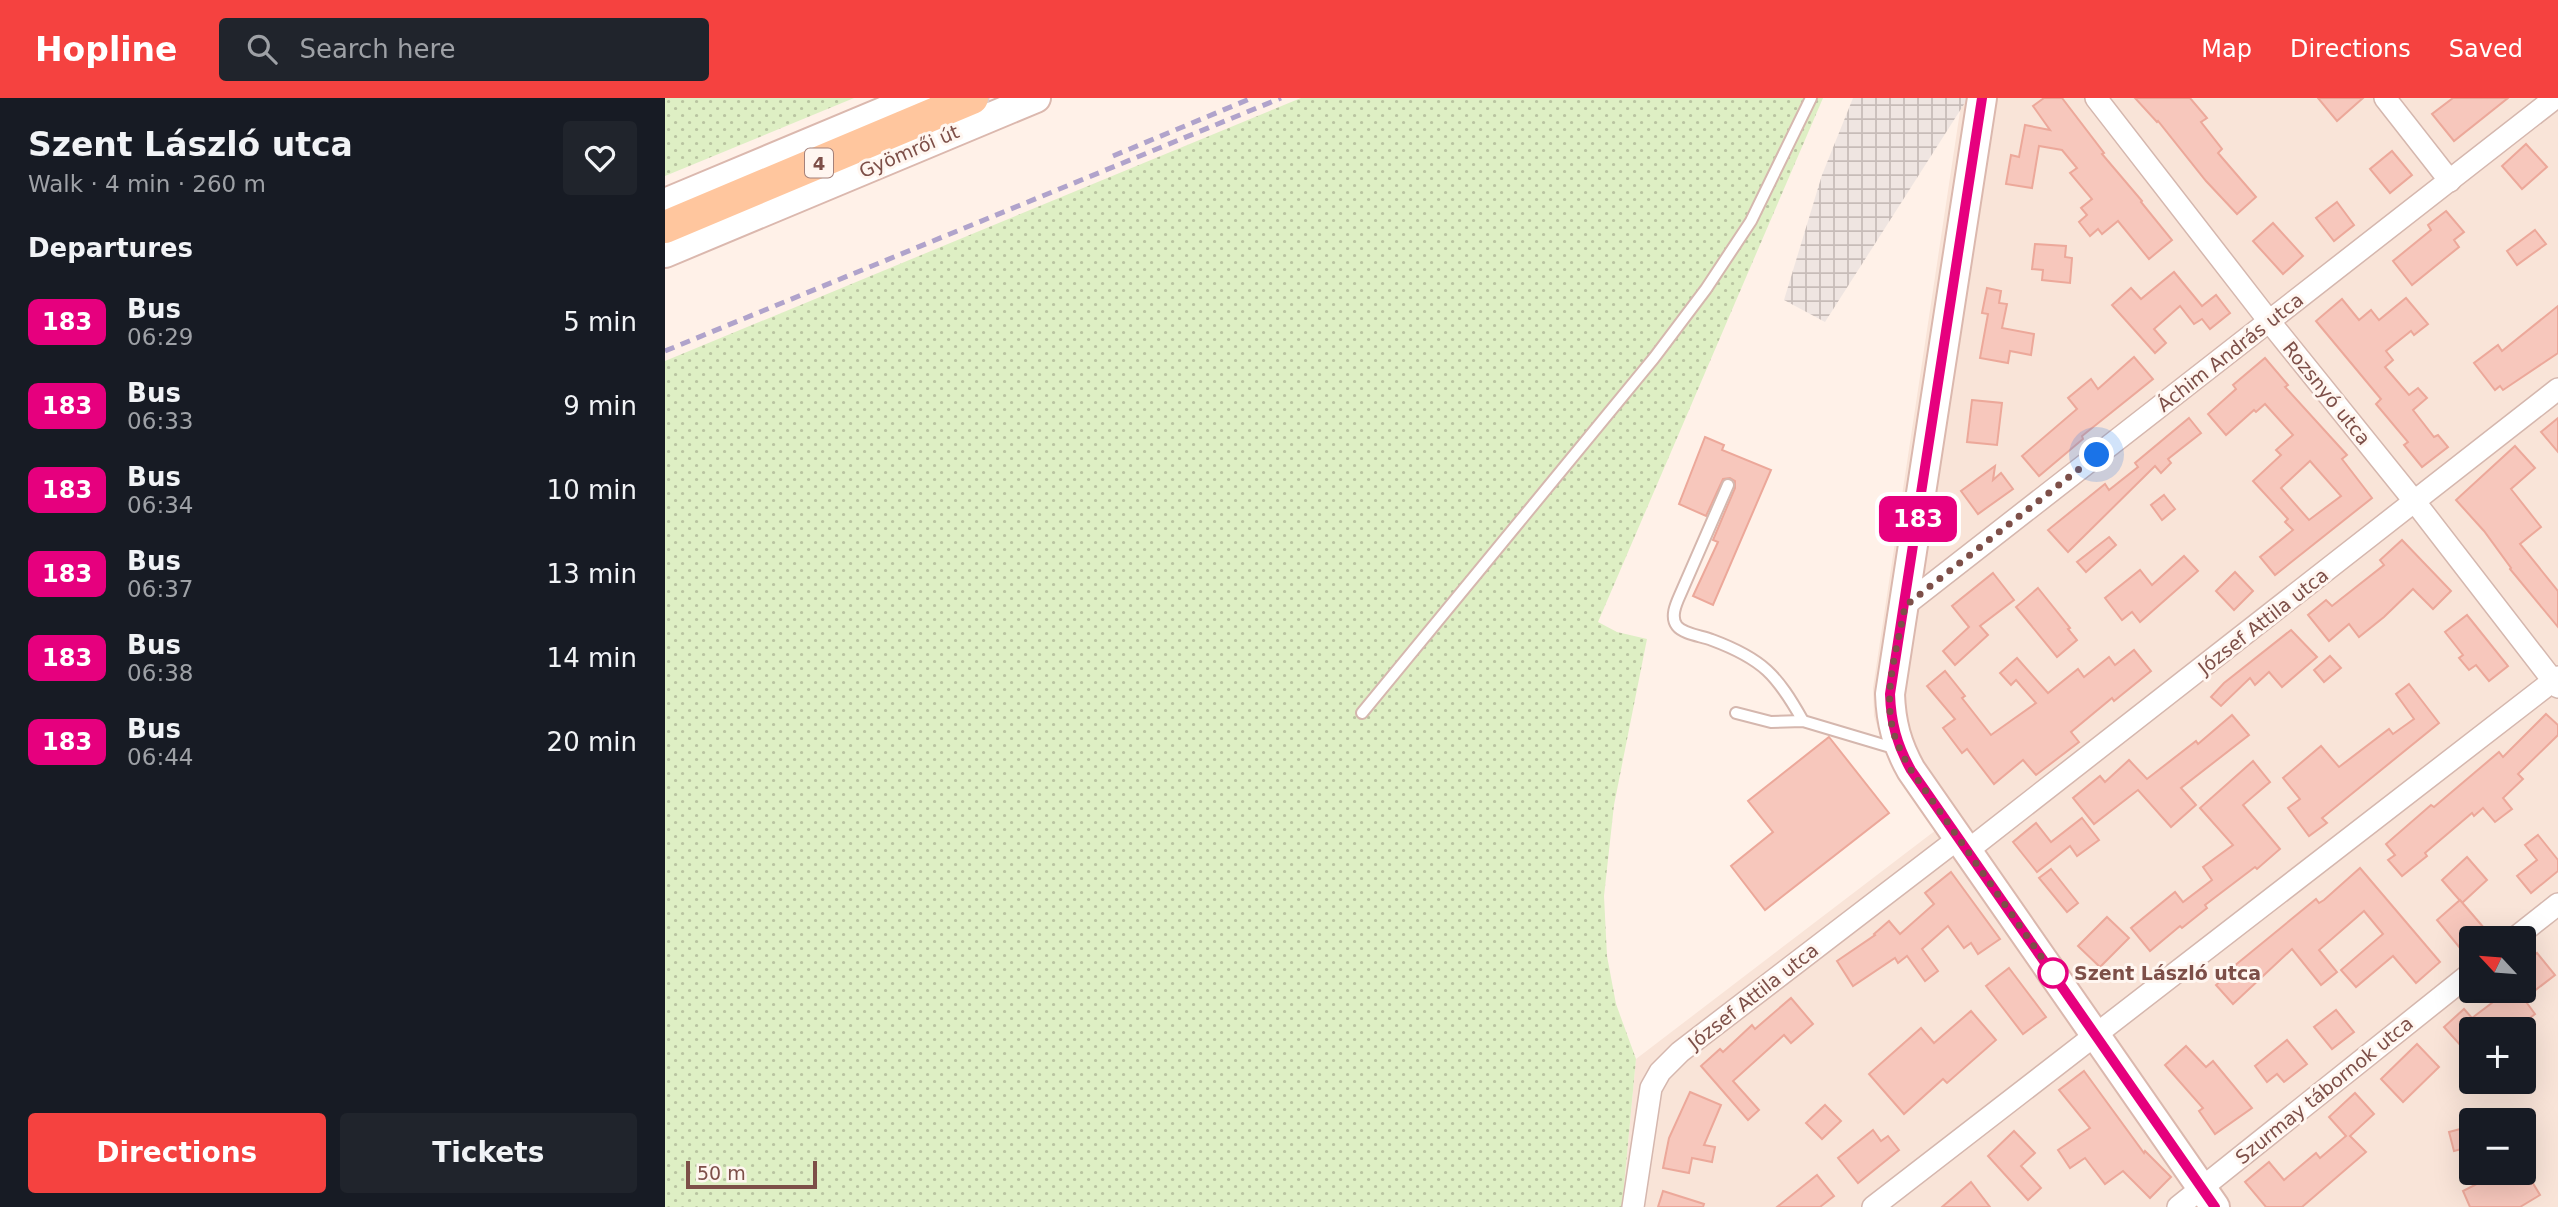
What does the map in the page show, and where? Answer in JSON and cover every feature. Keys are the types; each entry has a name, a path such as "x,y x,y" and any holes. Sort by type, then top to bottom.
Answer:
{"main road":[{"name":"4","path":"665,227 972,98"}],"street":[{"path":"665,203 916,98"},
{"name":"Gyömrői út","path":"665,253 1036,98"},
{"path":"1982,98 1890,694 1891,720 1900,750 1963,845 2209,1197"},
{"name":"Rozsnyó utca","path":"2096,98 2556,682"},
{"path":"2385,98 2450,181"},
{"name":"Áchim András utca","path":"1905,606 2555,98"},
{"name":"József Attila utca","path":"1633,1207 1651,1088 1660,1072 1681,1052 1963,845 2415,502 2558,388"},
{"path":"1873,1207 2556,682"},
{"path":"2530,926 2558,904"},
{"name":"Szurmay tábornok utca","path":"2178,1207 2209,1197 2459,983"}],"lane":[{"path":"1362,713 1654,358 1706,289 1751,221 1811,98"},
{"path":"1728,485 1674,609 1674,622 1679,629 1714,641 1764,666 1784,687 1803,721"},
{"path":"1736,713 1771,722 1803,721 1900,750"}],"shaded area":[{"path":"1853,98 1968,98 1825,322 1784,300 1822,175"},
{"path":"1962,98 2558,98 2558,1207 1622,1207 1636,1059 1936,830 1897,769 1881,738 1874,716 1873,688"}],"green space":[{"path":"665,98 854,98 665,176"},
{"path":"1301,98 1823,98 1598,622 1617,632 1647,639 1614,805 1604,896 1607,956 1616,1004 1636,1059 1622,1207 665,1207 665,361"}],"building":[{"path":"2044,98 2062,98 2104,153 2102,154 2172,240 2149,259 2118,221 2102,234 2098,229 2090,236 2079,222 2087,215 2081,208 2092,199 2070,173 2077,168 2062,150 2039,146 2032,188 2006,184 2011,155 2019,157 2025,125 2050,130 2033,106"},
{"path":"2135,98 2190,98 2207,118 2201,122 2222,149 2218,153 2256,197 2237,214"},
{"path":"2318,98 2363,98 2337,121"},
{"path":"2453,98 2508,98 2454,141 2432,114"},
{"path":"2526,144 2547,167 2522,189 2502,166"},
{"path":"2392,151 2412,175 2390,193 2370,169"},
{"path":"2337,202 2354,225 2334,241 2316,218"},
{"path":"2446,211 2464,232 2454,240 2459,247 2412,285 2393,261 2431,230 2428,225"},
{"path":"2273,223 2303,256 2283,274 2253,241"},
{"path":"2535,230 2546,244 2517,265 2507,251"},
{"path":"2035,244 2066,246 2065,257 2072,258 2070,283 2042,280 2043,270 2032,269"},
{"path":"2174,272 2202,306 2216,295 2230,313 2210,329 2202,319 2194,324 2180,306 2154,329 2166,343 2155,353 2112,305 2131,288 2141,299"},
{"path":"1987,288 2001,291 1999,303 2007,304 2002,328 2034,334 2031,355 2010,351 2008,363 1980,358 1988,314 1982,313"},
{"path":"2406,298 2428,324 2414,335 2411,331 2386,351 2393,360 2385,367 2409,395 2418,388 2427,398 2413,410 2434,437 2438,435 2448,447 2422,467 2404,445 2408,442 2376,404 2381,399 2316,321 2342,299 2359,320 2371,310 2379,320"},
{"path":"2558,306 2558,353 2503,390 2500,386 2495,390 2474,363 2498,345 2502,351"},
{"path":"2134,357 2153,379 2082,436 2083,439 2039,476 2022,456 2077,409 2068,398 2091,379 2098,389"},
{"path":"2265,358 2288,385 2285,387 2347,455 2342,459 2372,498 2275,575 2260,557 2293,530 2285,522 2288,519 2253,481 2281,455 2276,450 2293,435 2265,404 2256,412 2254,410 2226,435 2208,414 2236,389 2233,385","holes":["2310,461 2341,496 2309,520 2281,488"]},
{"path":"1972,400 2002,403 1997,445 1967,442"},
{"path":"2189,418 2201,433 2168,459 2171,463 2161,473 2155,466 2068,552 2048,530 2105,484 2109,490 2138,467 2135,463"},
{"path":"2558,418 2558,452 2541,432"},
{"path":"1705,437 1724,445 1722,450 1771,470 1713,605 1693,596 1718,542 1713,540 1735,488 1735,481 1730,478 1723,479 1706,516 1679,504"},
{"path":"2515,446 2535,468 2511,489 2541,527 2520,544 2558,591 2558,627 2510,569 2484,531 2456,500"},
{"path":"1995,466 1993,480 2001,473 2013,489 1978,514 1961,491"},
{"path":"2164,495 2175,509 2162,520 2151,505"},
{"path":"2109,537 2116,545 2086,572 2077,562"},
{"path":"2402,540 2451,591 2433,609 2413,589 2359,637 2349,624 2329,641 2308,615 2326,600 2332,606 2384,565 2380,560"},
{"path":"2184,556 2198,571 2140,622 2132,612 2122,620 2105,598 2140,570 2152,585"},
{"path":"2235,572 2253,591 2234,610 2216,591"},
{"path":"1993,573 2014,600 1980,626 1988,635 1955,665 1943,651 1969,627 1952,606"},
{"path":"2038,588 2077,640 2057,657 2016,607"},
{"path":"2467,615 2508,666 2489,681 2476,665 2469,670 2459,658 2463,655 2445,632"},
{"path":"2291,630 2317,657 2282,687 2269,672 2255,685 2250,678 2221,706 2211,697 2224,683"},
{"path":"2134,650 2151,671 2114,701 2112,698 2071,732 2079,742 2036,775 2023,760 1994,784 1967,749 1962,753 1943,728 1955,719 1927,686 1945,671 1991,735 2036,703 2016,680 2011,685 2000,673 2017,658 2048,693 2078,669 2084,677 2109,657 2115,665"},
{"path":"2330,656 2341,668 2324,682 2314,670"},
{"path":"2409,684 2439,723 2322,818 2327,823 2309,836 2288,808 2300,799 2283,778 2321,746 2339,767 2389,729 2393,734 2414,719 2396,694"},
{"path":"2546,714 2558,725 2558,735 2518,774 2523,779 2503,798 2512,809 2495,822 2483,808 2474,816 2472,813 2402,876 2388,860 2395,855 2386,844 2499,752 2503,757"},
{"path":"2232,715 2249,735 2181,788 2196,805 2171,827 2138,790 2094,824 2073,798 2100,776 2105,782 2129,760 2147,779 2196,741 2198,744"},
{"path":"1829,737 1889,813 1765,910 1731,866 1773,832 1748,801"},
{"path":"2253,761 2270,782 2243,805 2280,849 2257,869 2255,867 2205,905 2207,908 2150,951 2131,928 2175,892 2183,902 2212,880 2203,867 2233,845 2200,808"},
{"path":"2082,818 2099,840 2077,856 2070,846 2037,872 2013,842 2036,823 2051,842"},
{"path":"2538,835 2558,860 2558,871 2531,893 2517,876 2537,860 2525,845"},
{"path":"2467,857 2487,880 2462,903 2442,880"},
{"path":"2360,868 2440,962 2416,983 2393,956 2356,987 2341,970 2383,934 2364,911 2319,950 2337,972 2321,985 2292,949 2233,1004 2216,985 2234,969 2233,967 2316,899 2319,903 2324,900"},
{"path":"2051,869 2078,903 2067,912 2039,878"},
{"path":"1951,872 2000,939 1978,954 1971,943 1964,948 1948,926 1922,949 1938,971 1925,981 1907,956 1898,963 1895,958 1853,986 1837,961 1875,935 1889,921 1900,934 1934,904 1925,893"},
{"path":"2460,900 2482,926 2459,926 2459,947 2437,920"},
{"path":"2107,917 2129,938 2100,967 2078,946"},
{"path":"2536,954 2555,975 2536,990"},
{"path":"2009,968 2046,1017 2023,1034 1986,986"},
{"path":"1791,998 1813,1024 1791,1043 1784,1035 1733,1081 1759,1110 1748,1120 1701,1066 1720,1049 1723,1052 1752,1025 1755,1029"},
{"path":"2492,1003 2527,1003 2535,1014 2531,1017 2473,1017"},
{"path":"2464,1009 2471,1017 2459,1017 2459,1044 2444,1027"},
{"path":"2336,1010 2354,1032 2332,1049 2314,1027"},
{"path":"1971,1011 1996,1040 1947,1083 1943,1079 1904,1114 1869,1074 1921,1028 1934,1043"},
{"path":"2287,1040 2307,1064 2284,1082 2277,1074 2267,1082 2255,1066"},
{"path":"2417,1044 2439,1067 2403,1102 2381,1079"},
{"path":"2186,1046 2206,1067 2213,1061 2252,1108 2215,1134 2199,1111 2203,1108 2165,1065"},
{"path":"2084,1071 2144,1153 2145,1151 2171,1177 2150,1198 2123,1171 2105,1184 2085,1158 2070,1168 2058,1150 2090,1128 2059,1090"},
{"path":"1690,1092 1721,1105 1704,1145 1715,1147 1712,1162 1692,1158 1689,1173 1663,1168 1669,1138"},
{"path":"2355,1093 2374,1114 2350,1136 2366,1152 2302,1207 2266,1207 2245,1182 2269,1162 2284,1180 2316,1153 2320,1158 2346,1136 2329,1117"},
{"path":"1825,1105 1841,1121 1822,1139 1806,1123"},
{"path":"2459,1129 2459,1150 2454,1151 2449,1132"},
{"path":"1873,1130 1881,1141 1888,1136 1899,1150 1858,1183 1838,1158"},
{"path":"2014,1131 2035,1153 2021,1166 2041,1188 2028,1200 1988,1156"},
{"path":"1817,1175 1834,1196 1820,1207 1777,1207"},
{"path":"1971,1182 1990,1207 1942,1207"},
{"path":"2475,1185 2534,1185 2540,1195 2520,1207 2470,1207 2463,1191"},
{"path":"1663,1191 1704,1204 1703,1207 1658,1207"}],"railway":[{"path":"1113,156 1252,98"},
{"path":"665,351 1281,98"}],"bus line":[{"name":"183","path":"1982,98 1890,694 1891,720 1900,750 1911,770 2215,1207"}],"place":[{"name":"Szent László utca","path":"2053,973"}],"route":[{"path":"2053,973 2054,975 1911,770 1900,750 1891,720 1890,694 1905,606 2097,455"}]}
